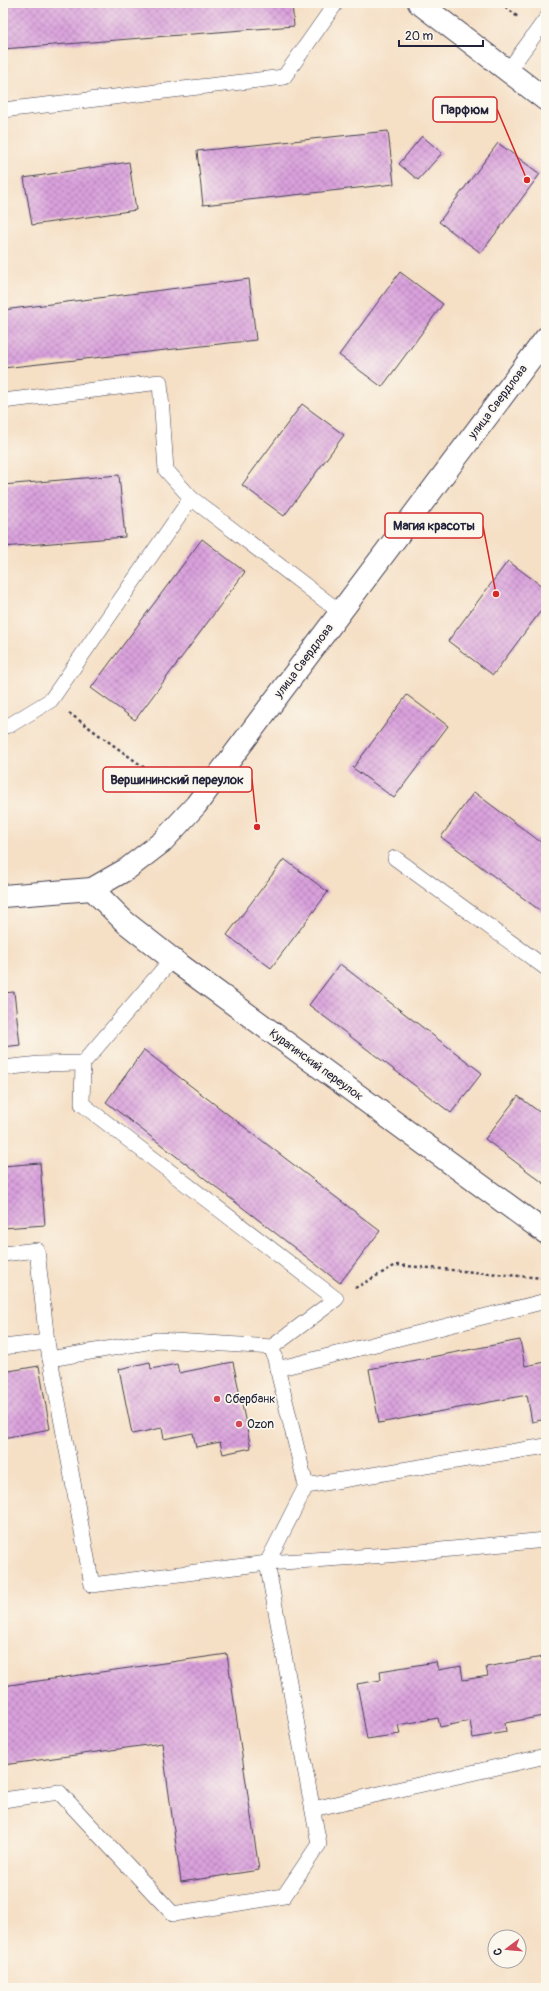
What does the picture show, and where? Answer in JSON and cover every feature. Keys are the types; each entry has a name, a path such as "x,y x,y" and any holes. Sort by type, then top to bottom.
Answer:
{"street":[{"path":"419,3 546,100"},
{"name":"улица Свердлова","path":"3,896 92,890 127,869 162,842 196,805 546,338"},
{"name":"Курагинский переулок","path":"92,890 126,922 172,959 546,1234"}],"lane":[{"path":"3,110 284,77 336,3"},
{"path":"508,71 546,19"},
{"path":"3,401 160,382 166,470 191,498 340,612"},
{"path":"3,726 10,725 51,700 191,498"},
{"path":"395,858 546,968"},
{"path":"50,1359 158,1340 272,1347 336,1299 82,1104 84,1063 172,959"},
{"path":"3,1068 39,1064 84,1063"},
{"path":"3,1254 37,1250 47,1342 92,1585 267,1563 388,1555 546,1540"},
{"path":"277,1369 546,1301"},
{"path":"3,1347 47,1342"},
{"path":"3,1800 59,1792 173,1914 284,1896 319,1844 267,1563 306,1486 272,1347"},
{"path":"306,1486 546,1446"},
{"path":"313,1809 546,1756"}],"path":[{"path":"51,700 196,805"},
{"path":"336,1299 396,1265 546,1278"}],"building":[{"path":"3,3 292,3 294,26 3,49"},
{"path":"388,131 394,184 203,205 197,151"},
{"path":"422,136 442,153 418,180 399,164"},
{"path":"498,143 540,174 481,253 439,222"},
{"path":"129,162 136,210 32,225 24,178"},
{"path":"400,272 443,304 382,387 339,355"},
{"path":"249,279 256,340 3,368 3,310"},
{"path":"302,404 344,435 284,516 242,485"},
{"path":"119,475 125,537 3,547 3,485"},
{"path":"202,539 245,572 135,720 91,688"},
{"path":"508,561 546,589 546,604 493,675 448,641"},
{"path":"407,695 448,726 394,798 353,768"},
{"path":"474,792 546,846 546,915 441,837"},
{"path":"284,859 328,892 271,968 227,935"},
{"path":"340,964 482,1073 451,1113 309,1005"},
{"path":"14,992 20,1045 3,1047 3,993"},
{"path":"144,1050 380,1231 340,1283 106,1102"},
{"path":"518,1096 546,1117 546,1185 485,1139"},
{"path":"40,1163 45,1225 3,1228 3,1166"},
{"path":"520,1340 525,1366 546,1362 546,1419 532,1422 527,1395 379,1423 369,1369"},
{"path":"150,1362 151,1369 177,1364 179,1373 233,1362 251,1448 223,1454 220,1442 196,1447 193,1433 164,1439 162,1428 132,1434 119,1369"},
{"path":"39,1366 50,1429 3,1438 3,1372"},
{"path":"227,1654 259,1870 181,1882 162,1743 3,1765 3,1686"},
{"path":"543,1657 544,1666 546,1666 546,1725 544,1725 543,1716 505,1723 506,1732 473,1738 470,1721 440,1727 438,1718 398,1725 400,1734 367,1739 357,1684 381,1680 380,1671 436,1662 438,1670 461,1666 463,1680 488,1676 486,1667"}],"place":[{"name":"Парфюм","path":"527,180"},
{"name":"Магия красоты","path":"496,594"},
{"name":"Вершининский переулок","path":"257,827"},
{"name":"Сбербанк","path":"217,1399"},
{"name":"Ozon","path":"239,1424"}]}
